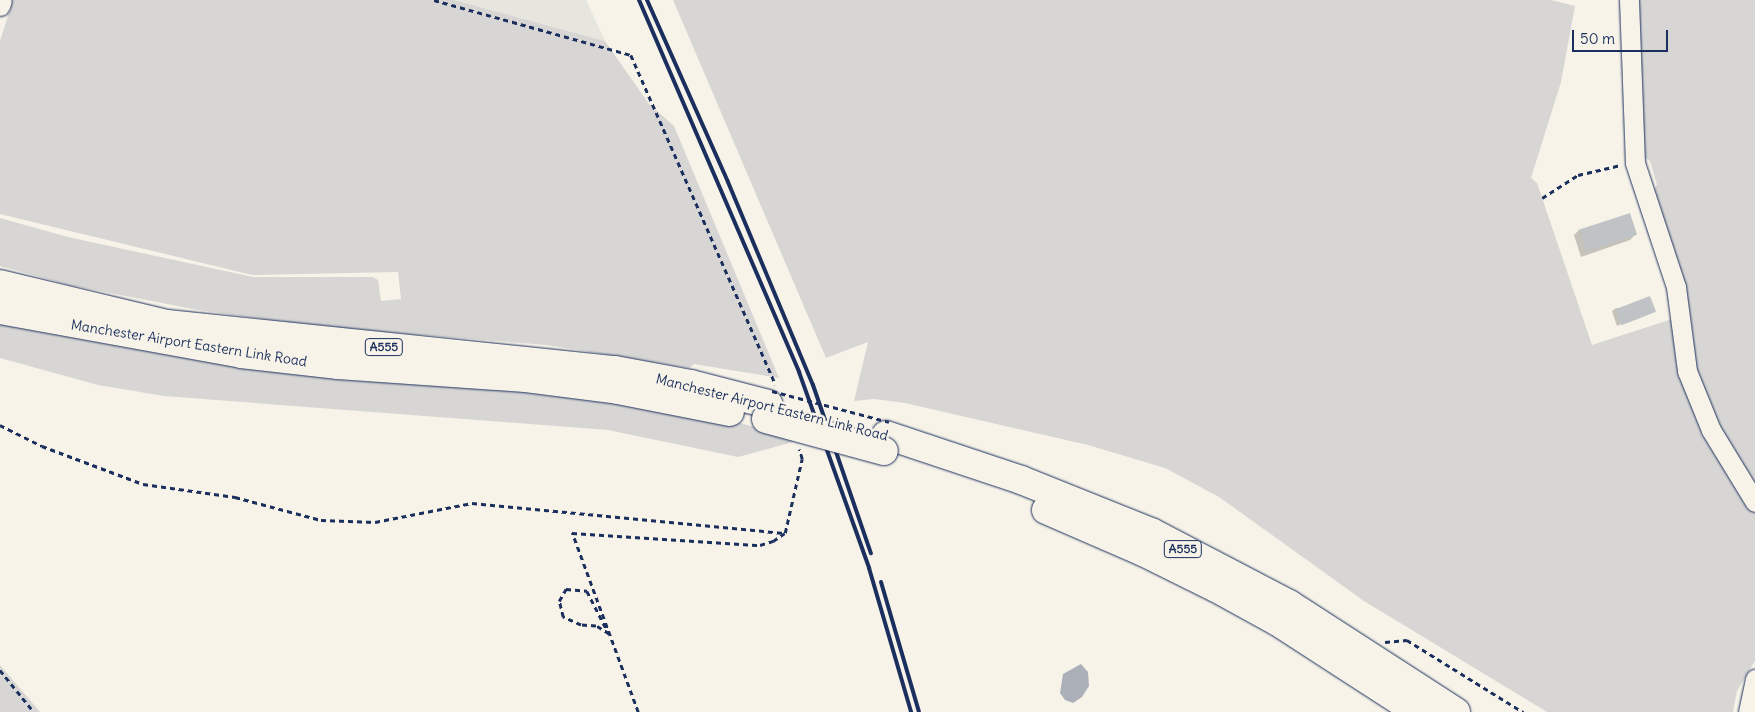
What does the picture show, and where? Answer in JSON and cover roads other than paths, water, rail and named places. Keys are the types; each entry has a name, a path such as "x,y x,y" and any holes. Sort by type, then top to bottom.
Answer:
{"highway":[{"name":"Manchester Airport Eastern Link Road","path":"0,284 167,324 615,370 691,384 886,436 1021,480 1151,532 1289,604 1456,712"},
{"name":"Manchester Airport Eastern Link Road","path":"0,310 241,354 544,381 769,405"},
{"name":"Manchester Airport Eastern Link Road","path":"886,436 1016,498 1144,552 1278,622 1417,712"}],"lane":[{"path":"0,6 2,0"},
{"path":"1629,0 1635,163 1676,287 1687,371 1697,400 1711,430 1755,502"},
{"path":"1748,712 1755,679"}],"railway":[{"path":"639,0 799,372 869,568 911,712"},
{"path":"647,0 728,182 813,385 871,553"},
{"path":"881,582 919,712"}]}
